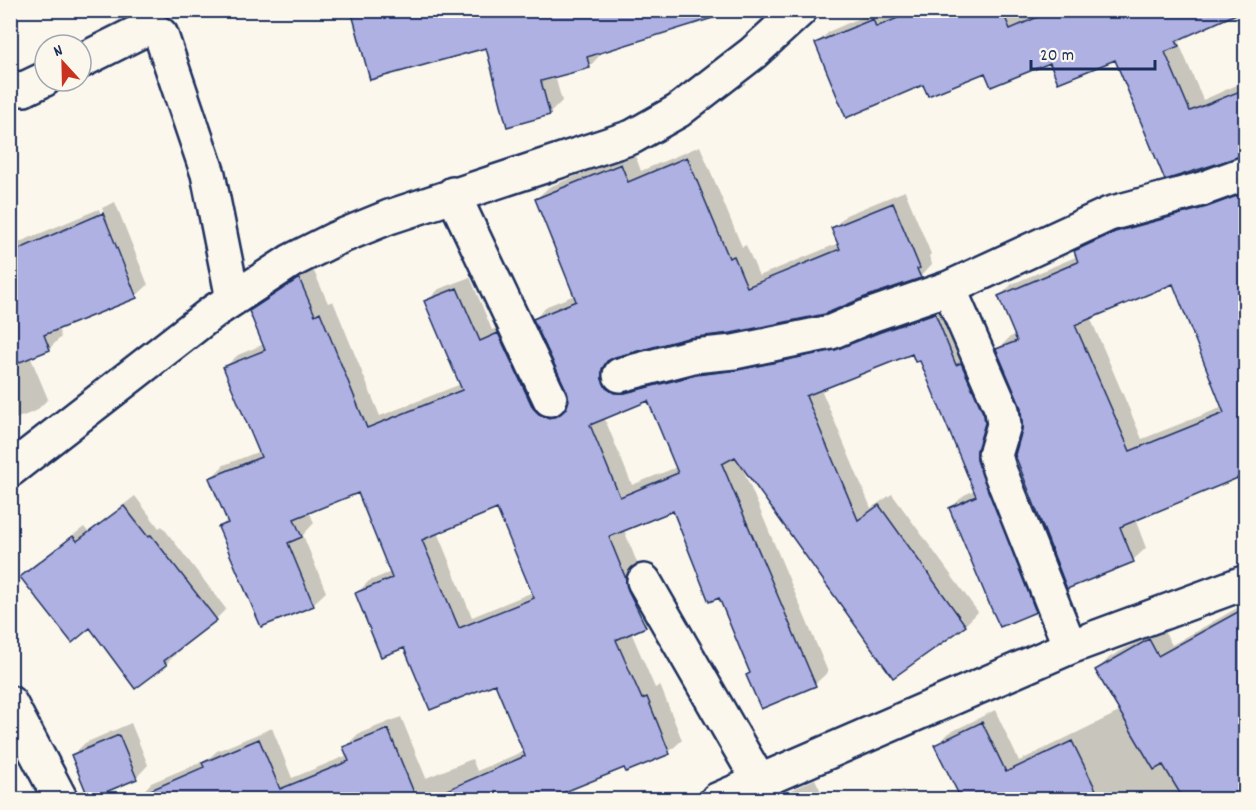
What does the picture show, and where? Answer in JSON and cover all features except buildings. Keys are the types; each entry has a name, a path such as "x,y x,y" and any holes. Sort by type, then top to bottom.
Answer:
{"street":[{"path":"10,470 213,312 291,261 335,239 389,217 453,194 632,137 678,111 753,53 800,10"},
{"path":"93,55 145,29 154,30 161,35 208,174 233,299"},
{"path":"10,88 24,89 33,85"},
{"path":"621,375 693,356 745,350 831,332 871,315 949,288 1109,214 1202,189 1245,173"},
{"path":"453,194 550,399"},
{"path":"949,288 1002,410 1004,425 995,454 999,469 1070,647"},
{"path":"644,581 759,781"},
{"path":"717,800 1070,647 1245,582"},
{"path":"10,703 61,800"}]}
